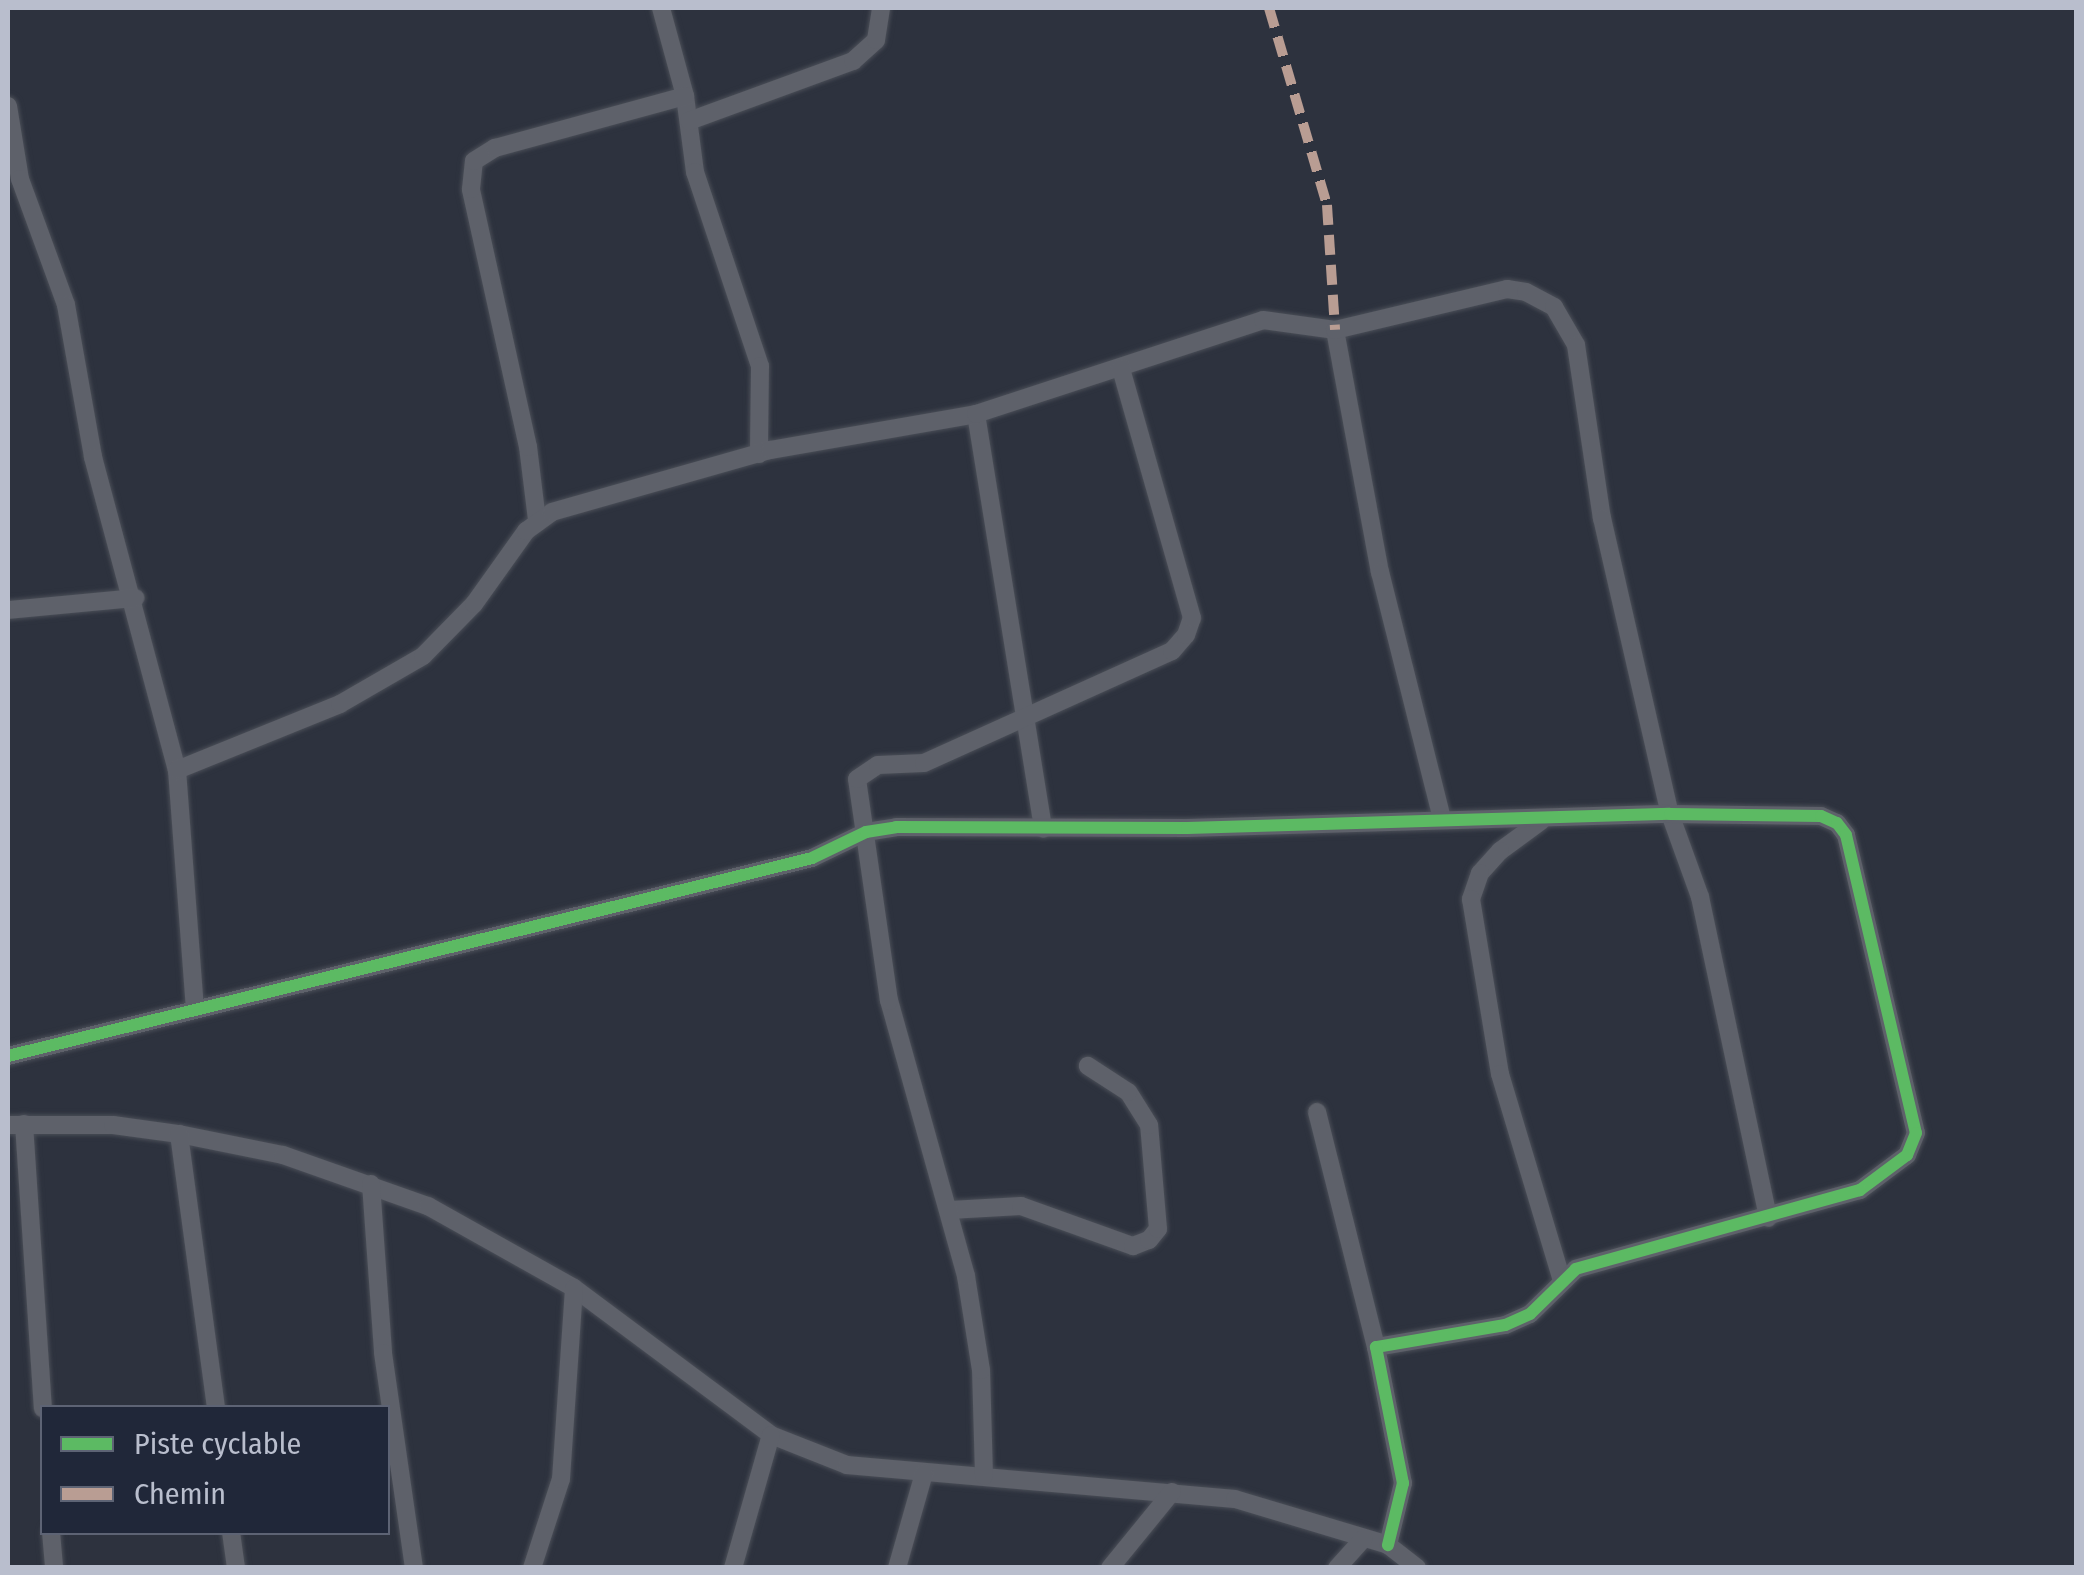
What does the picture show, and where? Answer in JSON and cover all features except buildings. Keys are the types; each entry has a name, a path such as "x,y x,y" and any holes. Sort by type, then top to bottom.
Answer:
{"street":[{"path":"660,8 684,96 694,172 760,366 759,454"},
{"path":"689,121 853,61 876,40 881,8"},
{"path":"537,520 528,447 471,188 474,161 495,148 684,96"},
{"path":"8,106 20,179 66,305 96,468 135,598 178,770 196,1007"},
{"path":"178,770 340,704 423,656 474,604 537,520 759,454 976,414 1263,320 1335,330 1506,289 1542,298 1565,319 1576,345 1602,518 1670,814 1700,898 1768,1218"},
{"path":"1335,330 1380,572 1442,820"},
{"path":"984,1476 981,1370 950,1210 889,1001 857,778 862,770 924,763 1172,651 1192,618 1122,368"},
{"path":"976,414 1004,567 1021,716 1043,828"},
{"path":"8,610 135,598"},
{"path":"8,1056 812,858 866,832 1442,820 1541,822 1670,814 1821,816 1846,835 1916,1133 1890,1174 1860,1190 1562,1277 1530,1314 1505,1324 1376,1347"},
{"path":"1541,822 1500,850 1480,873 1471,899 1500,1074 1562,1277"},
{"path":"950,1210 1022,1206 1133,1246 1149,1240 1158,1228 1149,1125 1128,1092 1088,1066"},
{"path":"1317,1112 1376,1347 1403,1483 1388,1545"},
{"path":"43,1405 16,1124 113,1125 283,1156 371,1184 446,1215 574,1288 771,1435 848,1465 1235,1499 1388,1545 1418,1568"},
{"path":"179,1134 216,1405"},
{"path":"371,1184 383,1352 414,1568"},
{"path":"532,1568 561,1478 574,1288"},
{"path":"733,1568 771,1435"},
{"path":"897,1568 924,1473"},
{"path":"1110,1568 1172,1492"},
{"path":"51,1535 54,1568"},
{"path":"231,1535 236,1568"},
{"path":"1336,1568 1364,1538"}],"marked path":[{"path":"1269,8 1327,205 1335,330"}],"cycle path":[{"path":"8,1056 812,858 866,832 896,827 1187,828 1670,814 1821,816 1837,823 1846,835 1916,1133 1907,1155 1860,1190 1576,1269 1530,1314 1505,1325 1376,1347 1403,1483 1388,1545"}]}
